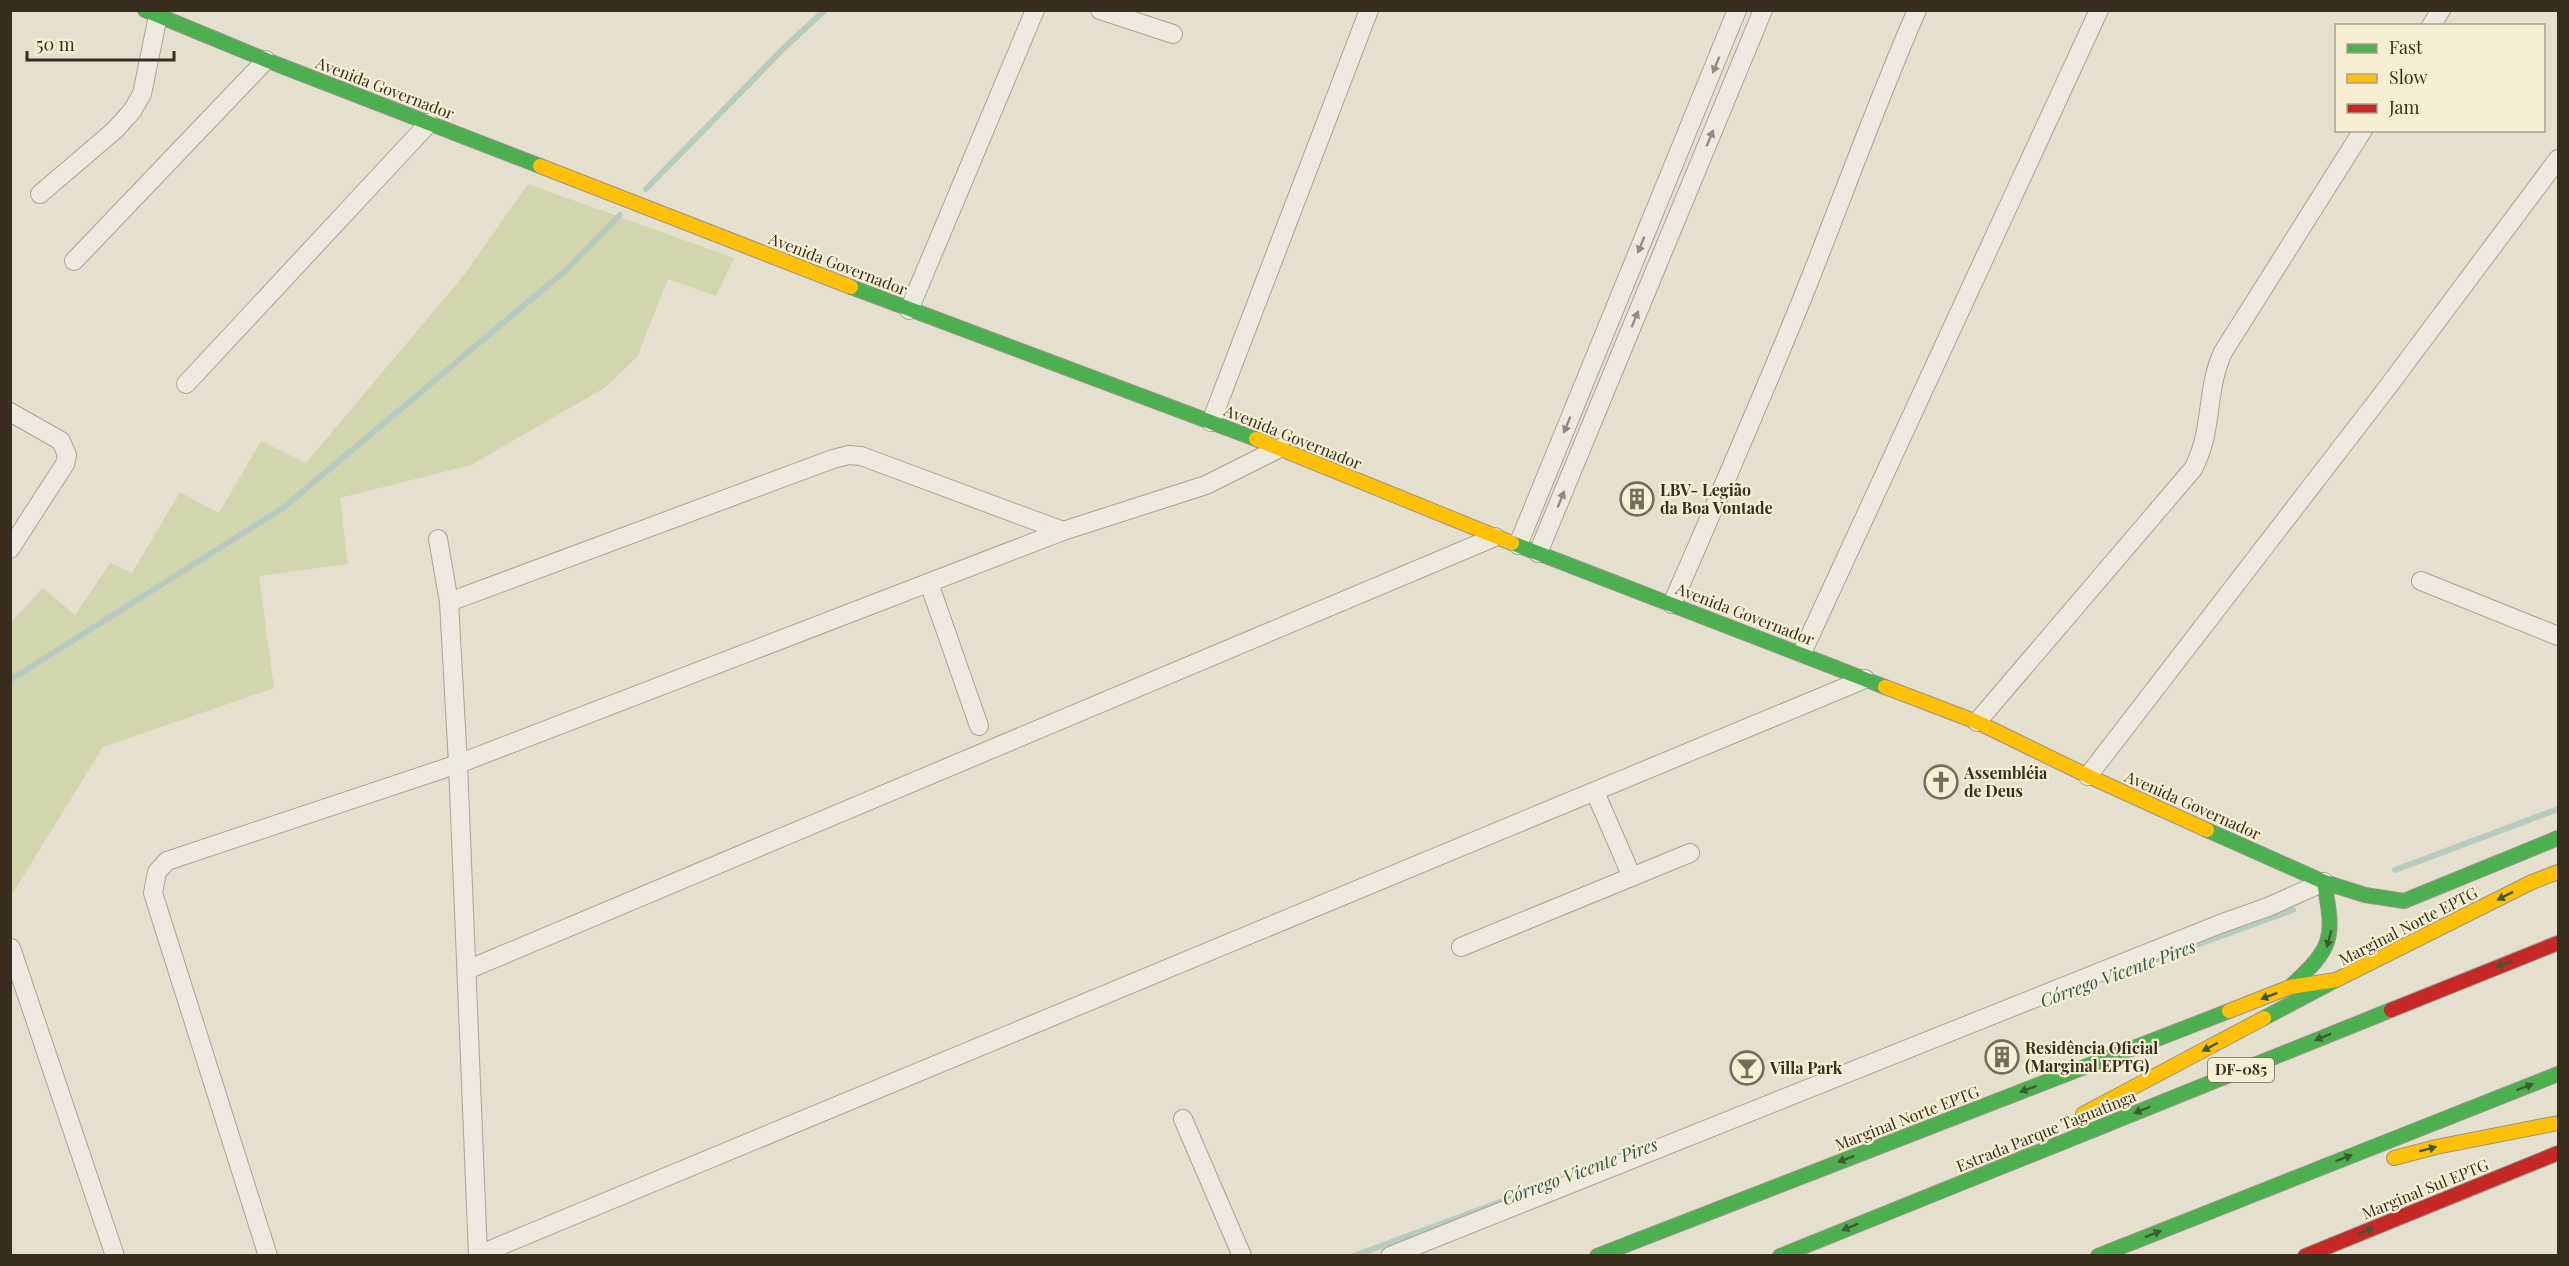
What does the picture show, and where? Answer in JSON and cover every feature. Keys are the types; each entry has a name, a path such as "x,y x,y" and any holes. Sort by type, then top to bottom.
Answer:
{"main road":[{"name":"Avenida Governador","path":"151,13 266,60 909,310 1280,448 1495,537 1977,722 2088,776 2324,882 2365,895 2404,902 2559,838"},
{"name":"Marginal Norte EPTG","path":"1597,1256 2290,987 2336,980 2532,882 2559,872"},
{"path":"2290,987 2321,958 2329,945 2331,919 2324,882"},
{"name":"Estrada Parque Taguatinga","path":"1780,1256 2559,943"},
{"path":"2072,1120 2336,980"},
{"path":"2098,1256 2559,1074"},
{"path":"2379,1163 2436,1147 2559,1123"},
{"path":"1924,1198 2040,1136"},
{"name":"Marginal Sul EPTG","path":"2305,1256 2559,1153"},
{"path":"2270,1187 2322,1179 2356,1169"}],"street":[{"path":"909,310 1035,10"},
{"path":"1100,10 1173,34"},
{"path":"1211,422 1369,10"},
{"path":"1518,545 1737,10"},
{"path":"1538,553 1763,10"},
{"path":"1672,604 1765,389 1886,81 1917,10"},
{"path":"1802,653 2098,10"},
{"path":"2432,24 2441,10"},
{"path":"40,194 115,130 132,111 142,94 151,13"},
{"path":"74,261 266,60"},
{"path":"186,384 429,123"},
{"path":"1977,722 2193,469 2207,435 2213,377 2223,352 2363,132"},
{"path":"2088,776 2387,388 2559,159"},
{"path":"10,412 61,441 67,454 65,464 10,549"},
{"path":"268,1256 153,893 157,872 167,861 458,764 1063,531 1206,485 1280,448"},
{"path":"449,602 849,455 861,456 1063,531"},
{"path":"467,970 1495,537"},
{"path":"438,539 449,602 458,764 478,1256 1865,680"},
{"path":"2421,581 2559,636"},
{"path":"929,583 979,726"},
{"path":"1595,792 1632,877"},
{"path":"1461,947 1690,853"},
{"path":"1390,1256 2220,924 2268,907 2324,882"},
{"path":"11,948 115,1256"},
{"path":"1184,1119 1242,1256"}],"green space":[{"path":"528,184 734,258 716,296 668,279 637,357 606,387 471,465 340,498 348,564 259,576 274,688 103,747 11,896 11,622 43,588 75,615 110,563 132,573 180,492 219,513 261,441 306,463 464,275"}],"waterway":[{"path":"646,189 784,48 825,10"},
{"path":"10,680 283,508 566,270 620,215"},
{"name":"Córrego Vicente Pires","path":"2395,870 2558,809"},
{"name":"Córrego Vicente Pires","path":"2135,967 2293,910"},
{"name":"Córrego Vicente Pires","path":"1354,1256 1535,1189"}],"traffic: fast":[{"path":"145,10 266,60 540,166"},
{"path":"851,287 1256,439"},
{"path":"1512,543 1885,687"},
{"path":"2207,830 2324,882 2365,895 2404,901 2558,838"},
{"path":"2290,987 2315,962 2327,941 2329,917 2324,882"},
{"path":"2264,1018 2336,980"},
{"path":"1780,1256 2391,1010"},
{"path":"1597,1256 2229,1011"},
{"path":"2098,1256 2558,1074"}],"traffic: slow":[{"path":"540,166 851,287"},
{"path":"1256,439 1512,543"},
{"path":"1885,687 1977,722 2207,830"},
{"path":"2229,1011 2290,987 2336,980 2532,882 2558,872"},
{"path":"2083,1114 2264,1018"},
{"path":"2394,1158 2436,1147 2558,1123"}],"traffic: jam":[{"path":"2391,1010 2558,943"},
{"path":"2305,1256 2558,1153"}],"place":[{"name":"LBV- Legião da Boa Vontade","path":"1637,499"},
{"name":"Assembléia de Deus","path":"1941,782"},
{"name":"Residência Oficial (Marginal EPTG)","path":"2002,1057"},
{"name":"Villa Park","path":"1747,1068"}]}
